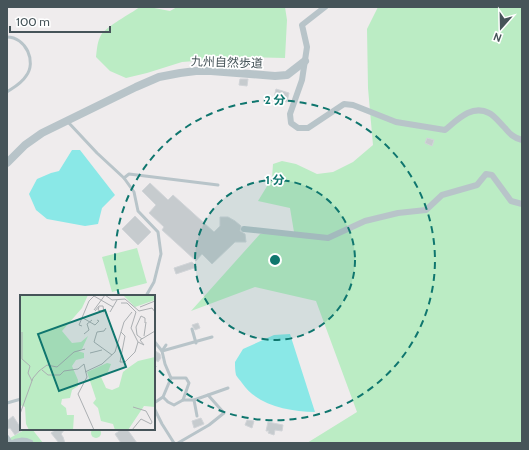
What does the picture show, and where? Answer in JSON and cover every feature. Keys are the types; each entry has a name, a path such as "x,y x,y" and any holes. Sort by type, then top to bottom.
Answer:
{"street":[{"path":"325,7 302,25 307,47 302,80 290,114 291,123 298,128 308,128 344,104 353,105 396,122 445,130 463,115 474,110 490,113 514,138 522,140"},
{"name":"九州自然歩道","path":"7,163 25,145 67,120 136,87 159,78 196,71 275,76 287,75 305,61"},
{"path":"244,229 328,238 364,221 398,213 426,210 442,195 477,185 486,174 492,175 511,201 522,204"},
{"path":"7,437 11,443 15,440 27,440 31,443"}],"lane":[{"path":"7,38 9,37 21,41 27,48 31,67 26,77 7,92"},
{"path":"67,120 97,153 124,178 134,192 138,211 158,232 161,254 154,282 147,295"},
{"path":"124,178 129,174 218,185"},
{"path":"192,329 196,342"},
{"path":"162,351 212,337"},
{"path":"155,342 162,351 165,364 171,378 163,398 155,402"},
{"path":"162,351 166,345"},
{"path":"171,378 186,378 188,380 189,383 183,400"},
{"path":"163,398 174,405 183,400 194,400 228,388"},
{"path":"178,443 209,425 224,412 208,395"},
{"path":"7,403 20,399"},
{"path":"194,400 197,416"},
{"path":"155,410 174,443"}],"green space":[{"path":"140,7 170,11 177,7 285,7 287,20 285,58 247,57 182,62 126,78 110,71 96,57 98,43 101,35 108,28"},
{"path":"378,7 522,7 522,443 307,443 357,412 316,301 255,287 191,311 260,234 294,232 290,208 258,201 272,178 273,164 282,161 296,164 317,174 333,172 353,162 373,145 368,88 367,29"},
{"path":"137,248 147,283 112,292 102,257"},
{"path":"24,430 33,430 43,443 14,443 10,438"},
{"path":"93,430 100,431 100,435 96,438 91,433"}],"water":[{"path":"72,150 80,150 115,195 102,208 98,224 85,226 47,219 36,210 29,194 37,179 59,171"},
{"path":"290,334 315,412 274,406 265,402 249,391 236,375 235,362 243,349 274,335"}],"building":[{"path":"240,79 248,79 247,86 239,85"},
{"path":"276,89 289,93 287,102 274,98"},
{"path":"427,138 434,140 432,146 425,143"},
{"path":"150,183 168,200 173,195 214,232 220,226 220,217 228,217 235,221 241,226 240,231 245,234 246,242 235,242 212,264 202,254 196,261 162,230 164,227 149,213 156,205 142,191"},
{"path":"135,216 151,232 138,245 122,229"},
{"path":"192,262 197,267 176,274 174,268"},
{"path":"198,323 200,328 195,330 192,325"},
{"path":"155,351 160,354 161,358 158,362 155,360"},
{"path":"13,416 20,427 20,430 22,430 15,435 10,428 7,429 7,421"},
{"path":"201,418 204,424 194,428 192,421"},
{"path":"247,420 254,421 252,428 245,425"},
{"path":"268,422 283,425 282,431 275,430 274,435 268,433 269,431 266,431"},
{"path":"56,430 64,430 61,434 65,443 59,443 51,433"},
{"path":"121,430 128,430 137,443 121,443 115,434"}]}
